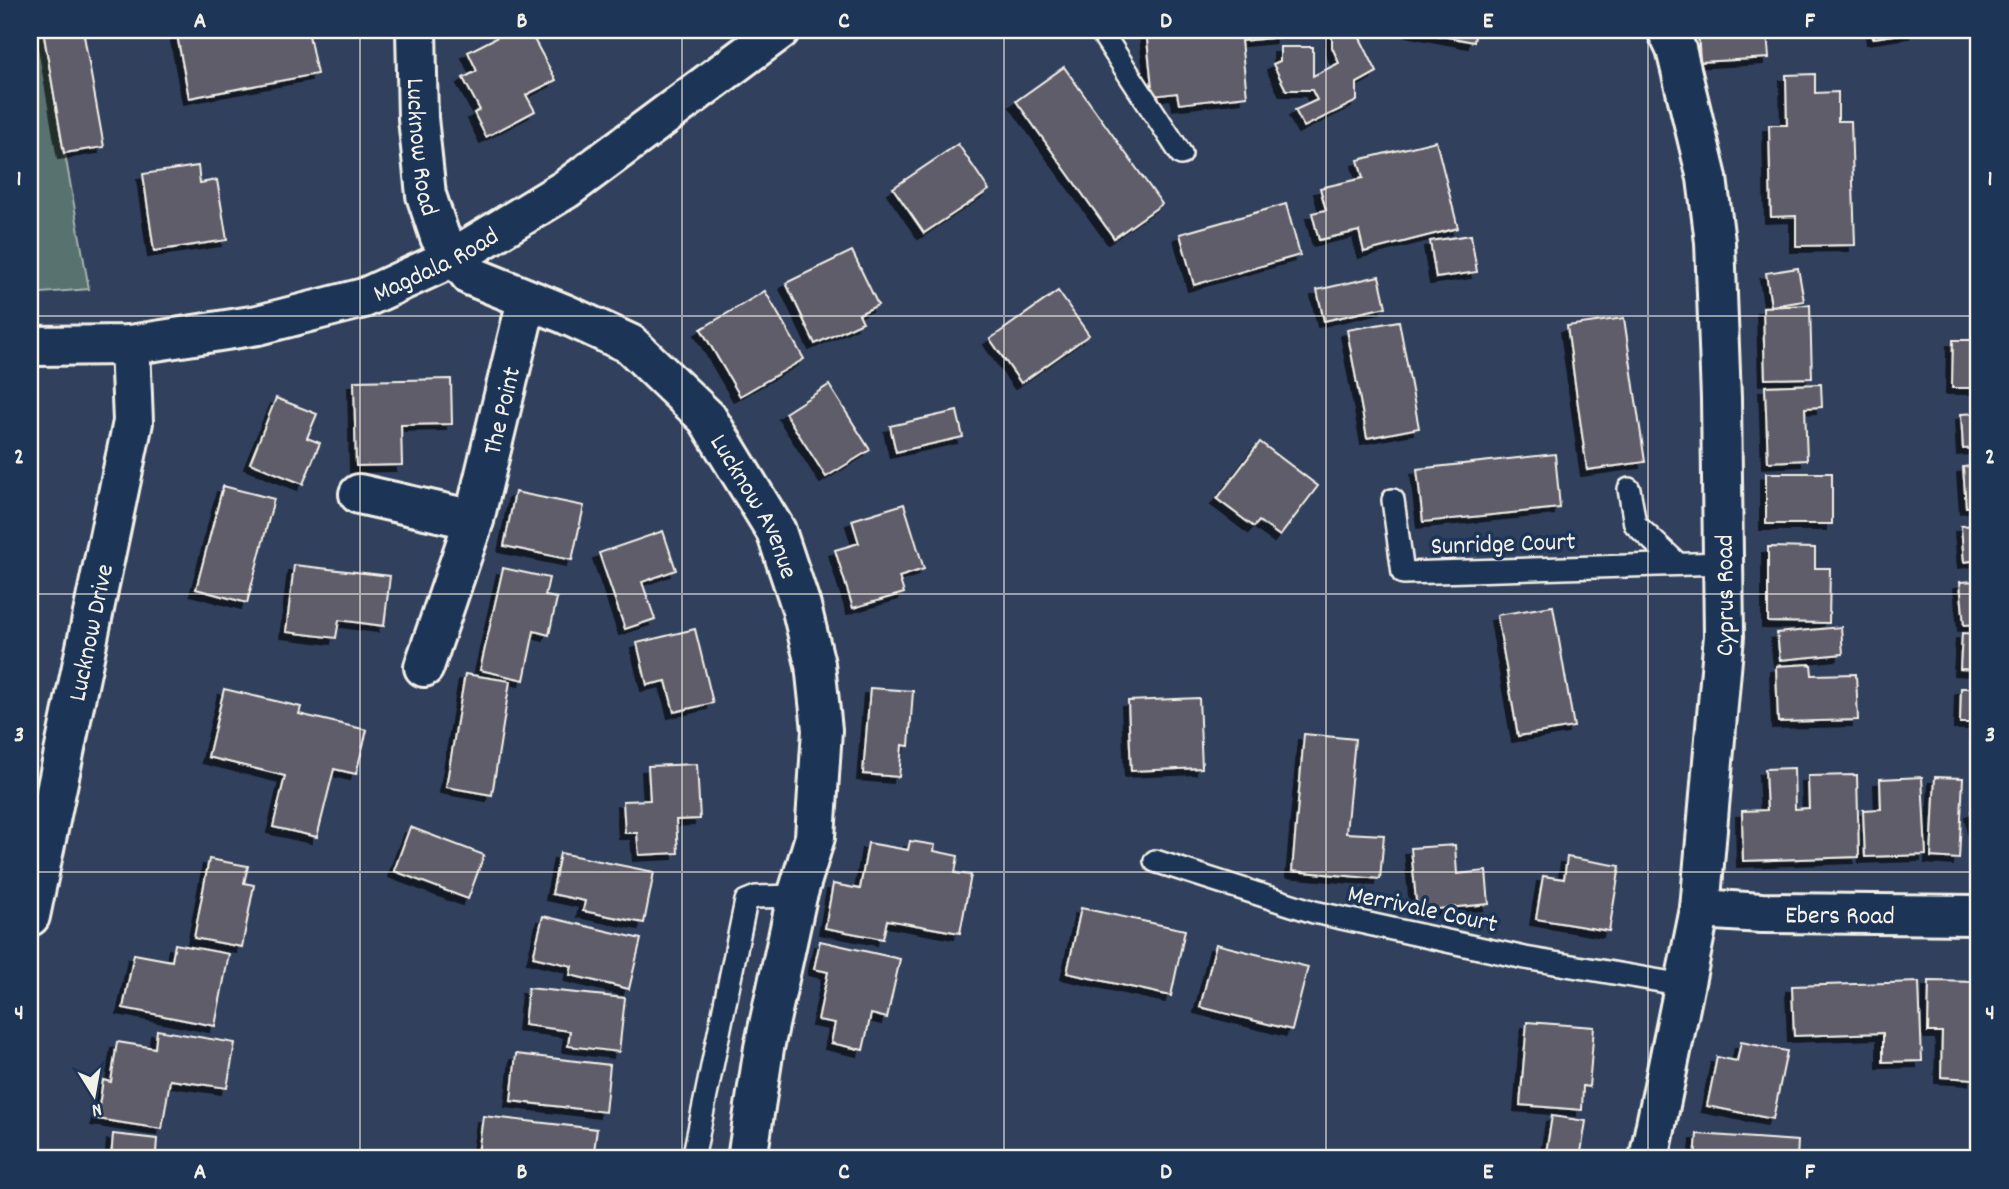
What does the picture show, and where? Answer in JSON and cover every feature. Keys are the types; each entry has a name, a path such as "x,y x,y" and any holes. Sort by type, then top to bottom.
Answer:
{"street":[{"name":"Lucknow Road","path":"416,30 418,118 426,195 440,237 456,256"},
{"name":"Magdala Road","path":"30,346 130,345 258,325 364,298 456,256 566,189 780,30"},
{"name":"Cyprus Road","path":"1649,1159 1700,909 1724,636 1721,398 1715,242 1707,178 1676,49 1667,30"},
{"name":"Lucknow Avenue","path":"456,256 471,276 565,314 629,344 707,418 776,531 801,606 815,664 822,730 815,837 797,897 764,1048 747,1159"},
{"name":"The Point","path":"424,667 474,520 527,300"},
{"name":"Lucknow Drive","path":"30,916 133,422 133,366 130,345"},
{"path":"359,494 474,520"},
{"name":"Ebers Road","path":"1700,909 1762,913 1979,915"}],"lane":[{"path":"1100,30 1181,153"},
{"path":"1629,489 1635,524 1678,564"},
{"name":"Sunridge Court","path":"1393,500 1403,573 1723,563"},
{"name":"Merrivale Court","path":"1155,860 1314,912 1525,958 1684,985"},
{"path":"693,1159 746,901 756,897 797,897"}],"green space":[{"path":"30,30 43,30 89,289 30,294"}],"building":[{"path":"43,30 83,30 104,147 64,153"},
{"path":"176,30 308,30 317,74 189,98"},
{"path":"511,30 529,30 556,80 526,95 535,111 486,137 474,113 480,110 463,78 477,71 468,52"},
{"path":"1146,30 1280,30 1281,37 1241,41 1247,96 1179,104 1177,93 1153,96"},
{"path":"1341,30 1356,30 1377,72 1357,83 1357,101 1304,127 1295,110 1317,100 1312,90 1286,90 1273,64 1280,61 1280,47 1313,47 1313,76 1339,63 1332,47 1332,34"},
{"path":"1411,30 1476,30 1474,42"},
{"path":"1698,30 1767,30 1769,58 1700,62"},
{"path":"1872,30 1915,30 1915,32 1873,38"},
{"path":"1064,67 1162,204 1114,238 1016,101"},
{"path":"1815,74 1815,93 1838,92 1838,121 1851,121 1855,245 1796,246 1796,216 1771,217 1769,125 1787,125 1786,75"},
{"path":"1436,141 1458,228 1364,252 1359,231 1319,240 1312,213 1326,210 1320,188 1363,178 1358,160"},
{"path":"958,144 989,190 924,233 893,188"},
{"path":"198,166 200,183 217,180 227,240 154,251 143,174"},
{"path":"1286,204 1300,255 1194,285 1180,234"},
{"path":"1471,235 1477,272 1436,278 1430,241"},
{"path":"852,251 878,305 859,314 863,322 815,344 786,283"},
{"path":"1798,268 1804,301 1771,306 1766,273"},
{"path":"1379,276 1386,307 1324,321 1317,290"},
{"path":"765,291 804,359 740,396 701,329"},
{"path":"1058,291 1089,335 1021,383 990,339"},
{"path":"1810,305 1812,378 1765,379 1763,307"},
{"path":"1624,318 1645,462 1587,470 1567,326"},
{"path":"1399,321 1419,428 1367,438 1347,330"},
{"path":"1953,340 1979,340 1979,388 1952,388"},
{"path":"451,379 452,424 401,425 402,465 356,466 354,381"},
{"path":"1821,384 1822,407 1805,408 1807,460 1768,462 1765,386"},
{"path":"829,385 870,450 826,477 785,413"},
{"path":"276,398 317,414 307,438 320,443 303,484 250,463"},
{"path":"957,411 963,437 896,452 890,426"},
{"path":"1979,413 1978,463 1977,448 1963,449 1961,414"},
{"path":"1260,442 1318,486 1280,536 1259,521 1254,527 1217,499"},
{"path":"1555,454 1560,508 1423,522 1417,469"},
{"path":"1979,465 1979,525 1977,506 1966,507 1963,467"},
{"path":"1766,473 1832,473 1832,524 1766,524"},
{"path":"223,486 274,499 247,603 196,589"},
{"path":"515,492 584,506 572,560 504,546"},
{"path":"904,504 924,569 899,577 904,593 853,608 835,550 859,543 852,520"},
{"path":"1979,525 1979,572 1978,560 1964,562 1961,526"},
{"path":"663,531 676,570 642,582 655,619 625,629 599,553"},
{"path":"1768,547 1815,548 1815,568 1830,568 1829,623 1768,622"},
{"path":"294,565 390,576 384,626 339,620 336,638 286,632"},
{"path":"503,568 549,578 545,596 557,598 549,635 534,631 524,680 480,670"},
{"path":"1979,581 1979,624 1964,625 1960,582"},
{"path":"1553,606 1574,727 1518,736 1497,615"},
{"path":"1841,627 1843,654 1780,660 1777,633"},
{"path":"1977,627 1979,733 1975,732 1975,723 1960,723 1961,688 1976,688 1977,670 1960,669 1962,633 1977,634"},
{"path":"695,629 713,703 674,712 666,681 647,685 637,643"},
{"path":"1811,664 1812,675 1856,674 1858,720 1778,722 1776,666"},
{"path":"465,674 510,681 492,795 446,787"},
{"path":"870,688 913,691 909,746 902,745 899,777 863,774"},
{"path":"224,689 301,707 299,714 367,730 356,774 334,769 317,837 273,827 285,776 208,757"},
{"path":"1199,698 1202,768 1131,771 1128,701"},
{"path":"1304,734 1355,739 1346,833 1384,835 1380,879 1292,871"},
{"path":"697,764 700,819 676,820 678,853 639,855 637,833 625,833 623,801 650,800 648,766"},
{"path":"1794,768 1795,809 1809,808 1808,776 1857,775 1859,857 1743,861 1742,811 1767,810 1765,769"},
{"path":"1922,777 1926,855 1865,857 1863,810 1881,809 1880,779"},
{"path":"1935,777 1963,778 1959,859 1931,857"},
{"path":"1979,809 1979,859 1971,811"},
{"path":"410,827 484,855 468,899 394,871"},
{"path":"910,841 935,845 934,851 958,856 955,873 971,875 960,933 887,920 883,939 825,928 833,884 860,889 868,843 908,850"},
{"path":"1455,845 1457,874 1486,871 1489,904 1417,911 1411,848"},
{"path":"560,853 654,872 644,923 583,911 585,901 552,894"},
{"path":"1567,857 1620,866 1609,931 1536,919 1543,876 1564,879"},
{"path":"209,859 248,866 244,883 254,885 242,947 194,938"},
{"path":"1081,908 1185,930 1171,996 1067,973"},
{"path":"543,916 641,939 629,989 570,975 572,966 533,957"},
{"path":"820,941 900,959 887,1018 871,1014 863,1050 831,1043 835,1023 818,1020 828,972 814,969"},
{"path":"175,944 229,954 215,1026 123,1008 134,954 172,961"},
{"path":"1216,944 1308,967 1292,1030 1200,1007"},
{"path":"1929,981 1979,982 1979,1061 1974,1061 1974,1079 1941,1077 1942,1032 1928,1032"},
{"path":"1919,982 1922,1061 1883,1062 1883,1033 1794,1036 1792,986"},
{"path":"528,988 625,998 619,1052 568,1046 570,1031 524,1025"},
{"path":"1527,1022 1594,1027 1589,1087 1583,1086 1582,1110 1520,1105"},
{"path":"157,1030 235,1043 227,1088 170,1080 162,1129 97,1119 103,1080 111,1082 117,1042 155,1048"},
{"path":"1741,1042 1787,1051 1773,1119 1707,1106 1717,1057 1737,1061"},
{"path":"516,1054 610,1065 605,1112 511,1101"},
{"path":"483,1116 597,1129 593,1159 519,1159 478,1154"},
{"path":"1552,1116 1586,1121 1580,1159 1545,1159"},
{"path":"113,1134 157,1139 156,1153 172,1155 172,1159 111,1159"},
{"path":"1697,1134 1798,1141 1797,1159 1695,1159"},
{"path":"934,1153 935,1159 886,1159 886,1156"}]}
